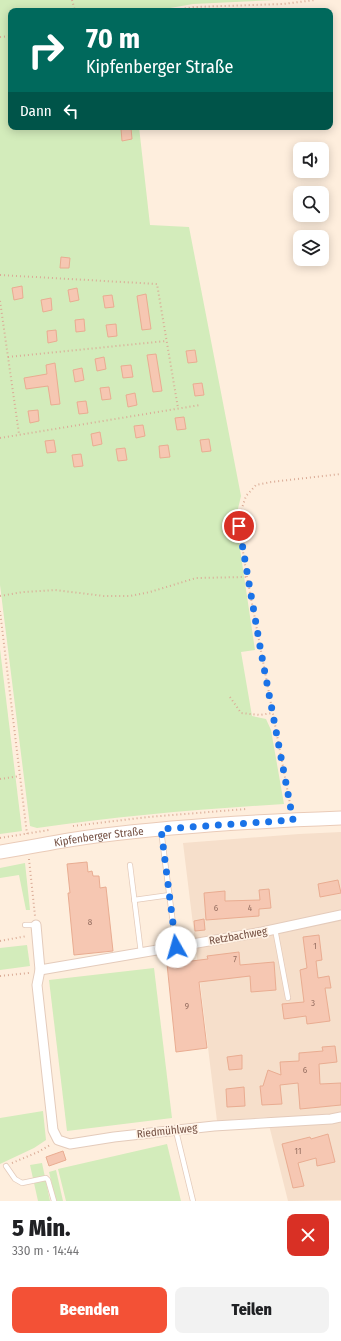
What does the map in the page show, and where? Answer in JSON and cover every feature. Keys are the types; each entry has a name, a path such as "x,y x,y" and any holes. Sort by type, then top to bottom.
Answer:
{"street":[{"name":"Kipfenberger Straße","path":"0,852 95,836 161,829 341,818"},
{"name":"Retzbachweg","path":"40,970 275,929 341,915"},
{"path":"36,930 40,970 36,985 52,1130 58,1140"},
{"name":"Riedmühlweg","path":"58,1140 70,1144 114,1137 214,1126 331,1119 341,1117"}],"lane":[{"path":"161,829 176,947"},
{"path":"130,865 141,953"},
{"path":"134,900 170,895"},
{"path":"25,925 36,930"},
{"path":"275,929 288,998"},
{"path":"176,1130 193,1201"},
{"path":"6,1166 15,1179 22,1183 46,1178 48,1180 54,1201"}],"path":[{"path":"188,8 315,0"},
{"path":"0,275 157,284 178,408"},
{"path":"0,301 19,434"},
{"path":"8,358 167,341"},
{"path":"0,438 200,405"},
{"path":"293,820 272,713 239,526 246,496 256,485 341,474"},
{"path":"0,596 23,592 55,590 104,596 130,596 150,592 196,578 247,576"},
{"path":"0,611 20,776 36,930 0,941"},
{"path":"230,696 241,713 260,715 272,713"},
{"path":"0,780 20,776"},
{"path":"0,976 27,974 40,970"},
{"path":"6,1166 38,1152 58,1140"}],"shaded area":[{"path":"341,832 341,1200 288,1201 267,1117 217,1121 183,843"}],"green space":[{"path":"0,0 275,0 193,4 170,8 8,8 8,130 139,130 150,225 189,227 241,496 237,513 237,529 255,650 241,652 252,716 266,719 271,730 284,804 160,813 37,828 30,826 0,585"},
{"path":"0,649 22,831 0,834"},
{"path":"25,863 30,910 26,910 19,875 0,878 0,868"},
{"path":"27,945 30,966 0,970 0,948"},
{"path":"154,968 172,1118 67,1131 49,980"},
{"path":"43,1111 46,1140 34,1148 0,1164 0,1118"},
{"path":"167,1144 181,1201 66,1201 58,1169"},
{"path":"42,1163 50,1201 38,1201 30,1165"},
{"path":"56,1170 63,1201 56,1201 49,1172"}],"building":[{"path":"121,130 131,130 132,139 122,141"},
{"path":"61,257 70,258 69,268 60,268"},
{"path":"22,286 23,298 14,300 12,288"},
{"path":"77,288 79,300 70,302 68,290"},
{"path":"146,294 151,329 142,330 137,296"},
{"path":"112,295 114,307 105,308 103,296"},
{"path":"51,298 52,310 43,312 41,300"},
{"path":"84,319 85,331 76,332 75,320"},
{"path":"116,324 117,336 108,337 106,325"},
{"path":"56,330 57,341 48,343 47,331"},
{"path":"195,350 197,362 188,363 186,351"},
{"path":"156,354 162,391 153,392 147,355"},
{"path":"104,357 106,369 97,371 95,359"},
{"path":"55,363 60,404 51,405 48,386 26,389 24,378 47,374 46,365"},
{"path":"131,365 133,377 123,378 121,366"},
{"path":"82,368 84,380 75,382 73,370"},
{"path":"202,383 204,395 195,396 193,384"},
{"path":"109,387 111,399 102,400 100,388"},
{"path":"135,393 137,405 128,407 126,395"},
{"path":"86,401 88,413 79,414 77,402"},
{"path":"38,410 39,421 30,423 28,411"},
{"path":"184,417 186,429 177,430 175,418"},
{"path":"143,425 145,436 136,438 134,426"},
{"path":"100,432 102,444 93,446 91,434"},
{"path":"209,439 211,451 202,452 200,440"},
{"path":"54,440 56,452 47,453 45,441"},
{"path":"168,445 170,457 160,458 159,446"},
{"path":"125,448 127,460 118,461 116,449"},
{"path":"81,454 83,466 74,467 72,455"},
{"path":"87,862 88,872 92,871 93,876 99,876 100,888 106,887 113,951 74,955 68,893 70,893 67,864"},
{"path":"338,880 341,893 320,897 318,884"},
{"path":"269,889 271,908 259,909 259,916 206,920 204,893 225,891 225,901 260,900 259,890"},
{"path":"204,919 205,930 195,931 194,921"},
{"path":"319,935 322,960 316,961 318,978 329,976 331,988 325,988 330,1021 307,1024 306,1016 284,1019 282,1004 304,1002 300,970 307,968 303,937"},
{"path":"239,952 240,965 274,962 276,990 251,992 250,976 199,982 207,1048 176,1052 167,964 208,959 207,956"},
{"path":"335,1046 337,1062 319,1064 320,1084 341,1083 341,1105 300,1109 298,1083 280,1085 282,1104 262,1105 260,1086 263,1086 268,1070 281,1075 280,1062 299,1061 299,1053 323,1051 322,1047"},
{"path":"242,1055 242,1069 229,1070 227,1057"},
{"path":"244,1087 245,1106 227,1107 226,1089"},
{"path":"328,1134 335,1162 317,1166 316,1158 298,1163 304,1186 293,1188 282,1144 310,1137 311,1139"},
{"path":"63,1151 66,1160 49,1166 46,1157"}],"route":[{"path":"176,947 161,829 293,820 239,526"}]}
